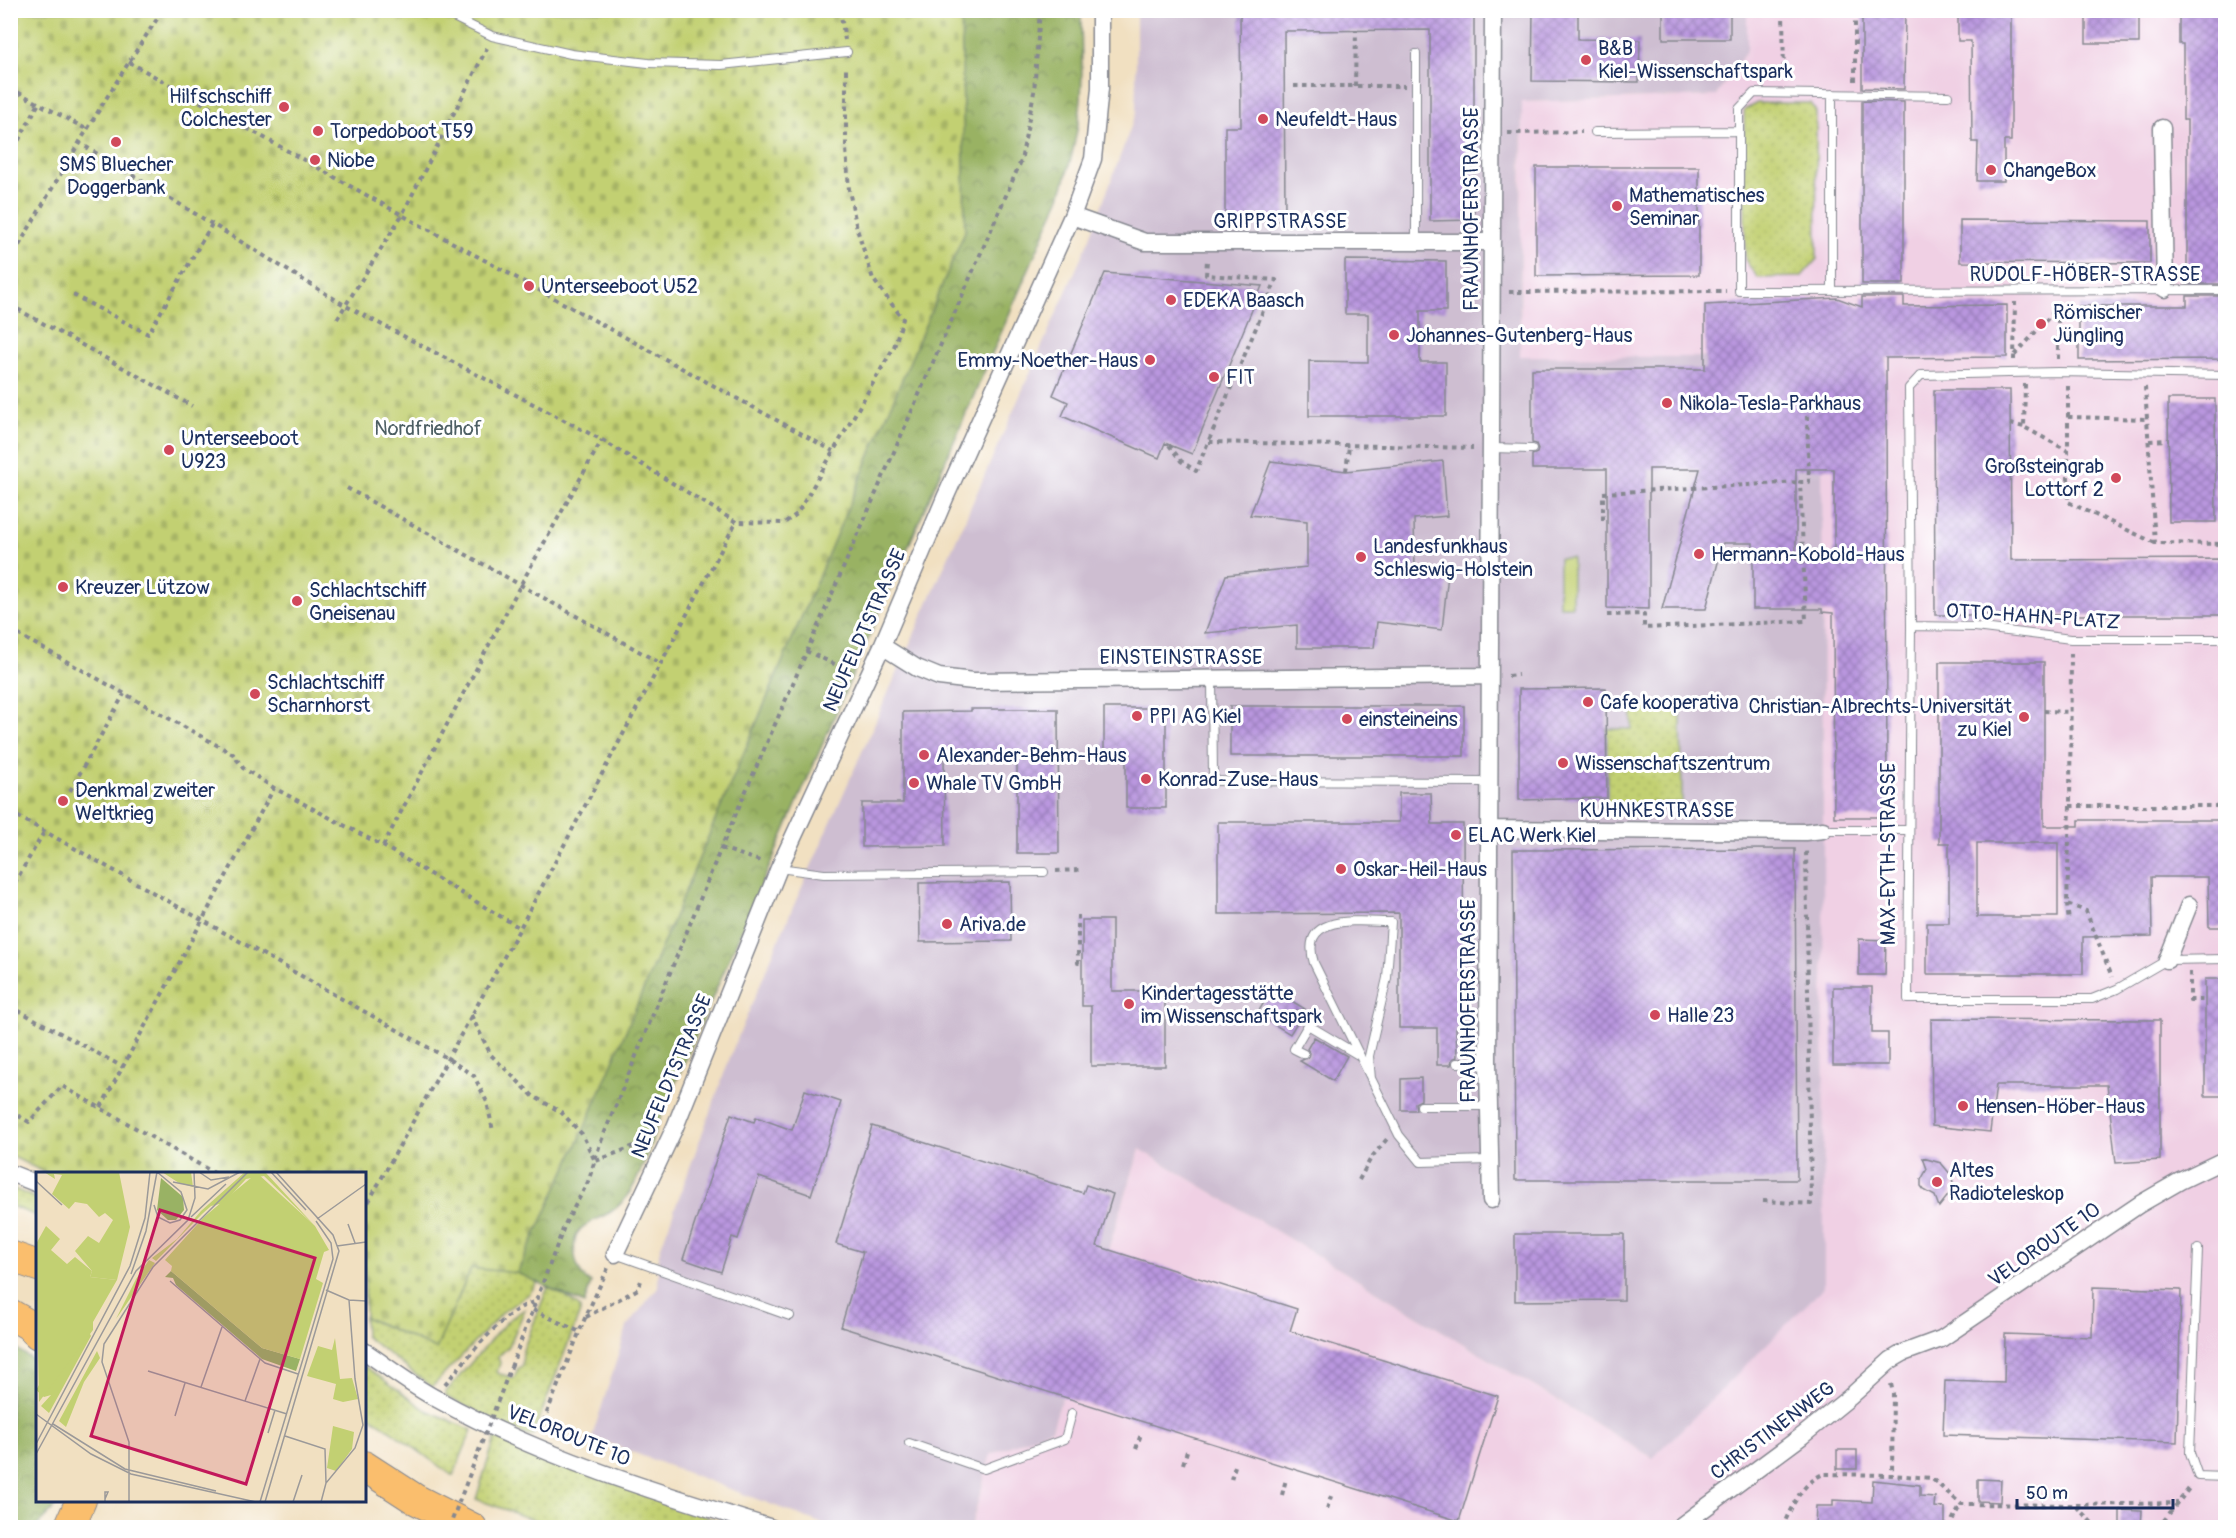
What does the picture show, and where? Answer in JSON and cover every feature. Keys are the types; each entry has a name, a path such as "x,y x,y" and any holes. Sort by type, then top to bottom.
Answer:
{"highway":[{"path":"10,1314 36,1332"},
{"path":"366,1468 415,1499 472,1527"},
{"path":"69,1527 80,1502"}],"street":[{"name":"NEUFELDTSTRASSE","path":"615,1254 673,1130 779,868 882,646 945,498 1072,216 1093,159 1100,88 1100,10"},
{"name":"FRAUNHOFERSTRASSE","path":"1491,1200 1488,1063 1493,10"},
{"path":"2162,128 2165,289"},
{"name":"GRIPPSTRASSE","path":"1072,216 1146,242 1492,242"},
{"name":"EINSTEINSTRASSE","path":"882,646 917,668 939,677 973,681 1489,676"},
{"name":"KUHNKESTRASSE","path":"1490,830 1805,832 1823,830"},
{"path":"2167,960 2189,905"},
{"name":"VELOROUTE 10","path":"1885,1365 1903,1353 1941,1339 2140,1204 2180,1180 2226,1159"},
{"path":"10,1173 36,1183"},
{"name":"VELOROUTE 10","path":"366,1353 435,1399 534,1445 672,1497 772,1527"},
{"name":"CHRISTINENWEG","path":"1678,1527 1802,1436 1864,1386 1885,1365"}],"lane":[{"path":"439,10 492,36 571,54 648,63 721,65 847,52"},
{"path":"1416,54 1416,242"},
{"path":"1739,291 1739,109 1754,93 1947,96"},
{"path":"1832,94 1832,290"},
{"path":"1595,132 1739,131"},
{"name":"RUDOLF-HÖBER-STRASSE","path":"1739,291 2226,290"},
{"path":"2014,373 2226,375"},
{"name":"MAX-EYTH-STRASSE","path":"2014,373 1921,375 1909,388 1911,626 1908,999 2092,999 2117,989 2167,960"},
{"path":"1491,448 1532,449"},
{"name":"OTTO-HAHN-PLATZ","path":"1911,626 1975,627 2071,639 2226,639"},
{"path":"1212,679 1213,776 1217,781 1489,782"},
{"path":"1823,830 1909,830"},
{"path":"779,868 824,874 1044,872"},
{"path":"1371,1079 1369,1056 1387,978 1391,922 1339,921 1327,924 1320,930 1313,940 1310,951 1314,963 1371,1079 1399,1135 1421,1162 1489,1160"},
{"path":"2167,960 2226,959"},
{"path":"1301,1015 1311,1021 1294,1048 1304,1054"},
{"path":"1295,1026 1360,1056"},
{"path":"1304,1032 1310,1044"},
{"path":"1457,1064 1488,1063"},
{"path":"1421,1106 1488,1106"},
{"path":"2198,1249 2190,1453 2198,1476 2226,1477"},
{"path":"615,1254 790,1316"},
{"path":"909,1443 984,1469 1065,1439 1072,1413"}],"path":[{"path":"10,261 78,142 164,10"},
{"path":"78,142 346,306 602,440 736,522 784,524 797,514 894,347 903,319 873,279 857,229 849,190 846,149 847,52 840,10"},
{"path":"449,1527 565,1224 588,1182 600,1144 721,848 1021,161 1034,92 1040,10"},
{"path":"1783,10 1784,93"},
{"path":"1855,10 1855,94"},
{"path":"1355,86 1356,30"},
{"path":"337,319 402,215 492,36"},
{"path":"129,62 402,215 833,451"},
{"path":"1294,86 1416,86"},
{"path":"10,88 86,129"},
{"path":"10,156 39,103"},
{"path":"1493,133 1595,132"},
{"path":"73,295 148,334 212,224"},
{"path":"1169,445 1181,461 1196,471 1276,280 1206,275 1208,241"},
{"path":"1492,292 1739,291"},
{"path":"2014,373 2015,291"},
{"path":"2059,291 2058,307 2068,417 2068,502 2155,543 2226,544"},
{"path":"10,305 192,406"},
{"path":"2014,356 2058,307"},
{"path":"2024,427 2025,373"},
{"path":"2144,374 2155,543"},
{"path":"1603,520 1603,493 1809,482 1807,414"},
{"path":"2068,417 2147,418"},
{"path":"2010,424 2024,427 2068,451"},
{"path":"383,846 521,584 602,440"},
{"path":"2149,441 2168,440"},
{"path":"1209,442 1491,448"},
{"path":"1346,471 1349,446"},
{"path":"1607,615 1644,614 1644,628 1806,621 1800,482"},
{"path":"347,488 660,663"},
{"path":"366,1206 520,928 736,522"},
{"path":"10,630 233,754 243,768 274,788 383,846 520,928"},
{"path":"2069,922 2067,904 2071,639"},
{"path":"806,651 867,678"},
{"path":"70,791 124,694"},
{"path":"2044,711 2071,712"},
{"path":"101,1107 274,788"},
{"path":"2070,806 2226,806"},
{"path":"10,812 447,1058 474,1076 487,1102 493,1131"},
{"path":"10,891 44,832"},
{"path":"1763,1201 1811,1204 1805,832"},
{"path":"721,848 779,868"},
{"path":"1044,872 1079,870"},
{"path":"2067,904 2085,911 2117,989"},
{"path":"1078,915 1078,963 1082,963"},
{"path":"2190,960 2190,1000 2205,1000"},
{"path":"10,1006 123,1067"},
{"path":"471,1015 491,1054 533,1096 561,1112 582,1134 595,1161"},
{"path":"10,1111 29,1122 62,1086 214,1172"},
{"path":"595,1161 673,1130"},
{"path":"1359,1180 1371,1158 1385,1140 1399,1135"},
{"path":"534,1445 585,1318 615,1254"},
{"path":"585,1318 638,1289 647,1265"},
{"path":"435,1399 439,1391 504,1320 528,1303 536,1302"},
{"path":"533,1310 580,1332"},
{"path":"1885,1365 1893,1393 1892,1475"},
{"path":"1136,1449 1141,1434"},
{"path":"1183,1464 1188,1448"},
{"path":"1231,1479 1236,1463"},
{"path":"1782,1527 1804,1488 1823,1474 1931,1478 1961,1504 2178,1503"},
{"path":"2158,1527 2198,1476"},
{"path":"1282,1494 1286,1479"},
{"path":"1327,1509 1332,1493"},
{"path":"1948,1527 1961,1504"},
{"path":"2075,1505 2097,1527"}],"shaded area":[{"path":"1136,11 1747,11 1747,50 1716,96 1522,102 1520,356 1822,358 1824,1287 1653,1458 1140,1149 1052,1429 991,1454 971,1527 831,1527 592,1437 627,1327 658,1287 659,1252 733,1049 782,932 1089,240 1136,113"},
{"name":"Christian-Albrechts-Universität zu Kiel","path":"1747,11 2225,11 2225,1527 971,1528 991,1454 1052,1429 1140,1149 1653,1458 1823,822 1821,358 1520,357 1522,102 1716,96 1747,50"}],"green space":[{"name":"Nordfriedhof","path":"11,11 961,11 965,231 582,1134 517,1273 471,1268 436,1349 366,1317 366,1172 44,1172 11,1156"},
{"path":"961,11 1081,11 1080,111 1074,148 1064,185 659,1121 639,1174 631,1190 620,1204 612,1211 584,1226 576,1237 574,1245 577,1264 582,1275 591,1283 584,1304 517,1273 582,1134 965,231"},
{"path":"1757,103 1811,103 1816,112 1817,259 1801,277 1758,278 1745,260 1744,110"},
{"path":"1559,558 1572,558 1572,606 1559,606"},
{"path":"1632,705 1681,705 1682,803 1607,804 1607,729 1632,729"},
{"path":"10,1187 36,1199 36,1216 11,1206"},
{"path":"471,1268 517,1273 538,1282 529,1294 504,1311 432,1387 366,1337 366,1318 436,1349"},
{"path":"548,1287 571,1300 580,1308 580,1312 533,1435 528,1436 446,1397 445,1393 507,1321 525,1309 509,1346 498,1357 500,1363 497,1373 514,1378 518,1368 522,1366 523,1350"},
{"path":"10,1344 36,1362 36,1502 55,1502 54,1508 36,1527 11,1527"},
{"path":"366,1367 426,1410 472,1430 453,1476 366,1413"},
{"path":"495,1438 734,1527 553,1527 476,1499"}],"building":[{"name":"Neufeldt-Haus","path":"1240,10 1474,10 1474,220 1430,221 1430,30 1284,31 1285,221 1225,221 1225,127 1241,127"},
{"name":"B&B Kiel-Wissenschaftspark","path":"1533,10 1578,10 1578,39 1640,40 1639,82 1532,81"},
{"path":"1663,10 1730,10 1730,39 1663,39"},
{"path":"1862,10 1905,10 1904,89 1862,88"},
{"path":"1958,10 2011,10 2011,141 2004,141 2004,181 1977,181 1978,142 1972,142 1971,41 1958,41"},
{"path":"2086,10 2139,10 2139,43 2086,43"},
{"path":"2179,10 2226,10 2226,284 2187,284 2187,120 2183,120 2183,44 2179,44"},
{"path":"1862,101 1904,102 1904,284 1862,284"},
{"name":"Mathematisches Seminar","path":"1536,167 1699,167 1699,275 1536,276"},
{"path":"1960,220 2150,221 2150,263 1960,262"},
{"name":"Johannes-Gutenberg-Haus","path":"1345,260 1446,261 1446,311 1420,311 1420,362 1446,362 1446,416 1309,416 1309,361 1368,362 1368,314 1345,314"},
{"name":"Emmy-Noether-Haus","path":"1105,273 1262,286 1192,454 1165,443 1159,458 1062,416 1068,402 1053,395"},
{"path":"2187,296 2226,296 2226,359 2079,360 2079,306 2187,306"},
{"path":"1862,297 1904,297 1904,306 2007,305 2007,357 1886,358 1887,817 1834,817 1833,613 1822,612 1822,609 1753,609 1753,543 1723,543 1706,609 1662,609 1700,469 1649,469 1649,609 1607,608 1607,469 1532,469 1532,455 1537,453 1538,449 1536,444 1532,443 1532,369 1705,369 1705,305 1837,298 1862,307","holes":["1796,469 1834,469 1834,561 1796,560"]},
{"path":"1934,390 2010,390 2011,560 2226,559 2226,615 1935,615"},
{"path":"2168,399 2215,399 2216,522 2169,522"},
{"name":"Landesfunkhaus Schleswig-Holstein","path":"1271,461 1346,471 1443,461 1447,516 1414,519 1415,571 1448,574 1442,630 1377,622 1374,648 1297,648 1297,625 1205,633 1226,575 1307,567 1307,521 1250,515"},
{"path":"1939,662 2044,662 2044,826 2079,826 2079,820 2226,820 2226,927 2209,927 2208,877 2151,877 2152,936 2083,937 2083,974 1927,974 1927,923 1949,923 1949,843 1939,843","holes":["1977,843 2058,843 2058,917 1977,917"]},
{"name":"Wissenschaftszentrum","path":"1606,688 1607,798 1519,800 1519,689"},
{"name":"einsteineins","path":"1230,706 1464,706 1464,756 1230,756"},
{"name":"Konrad-Zuse-Haus","path":"1104,708 1166,708 1166,808 1126,808 1126,750 1104,750"},
{"path":"971,709 1058,709 1059,853 1017,853 1017,755 944,755 945,846 862,847 862,803 903,803 903,712 971,711"},
{"name":"Oskar-Heil-Haus","path":"1399,793 1431,793 1432,824 1463,824 1464,1028 1456,1028 1457,1057 1452,1059 1451,1065 1437,1065 1437,1028 1399,1028 1399,913 1218,914 1218,822 1399,822"},
{"name":"Halle 23","path":"1795,849 1797,1180 1515,1180 1513,850"},
{"path":"1010,882 1011,941 920,942 919,883"},
{"path":"1082,920 1112,920 1112,991 1165,991 1165,1066 1091,1066 1091,1006 1082,1006"},
{"path":"1859,939 1886,940 1885,975 1859,975"},
{"path":"2205,979 2226,979 2226,1096 2205,1096"},
{"path":"1833,987 1872,987 1872,1033 1888,1033 1888,1065 1833,1065"},
{"path":"1272,989 1305,1009 1296,1011 1298,1021 1290,1034 1257,1014"},
{"name":"Hensen-Höber-Haus","path":"1931,1019 2160,1020 2160,1160 2116,1163 2107,1085 1996,1085 1990,1132 1932,1126"},
{"path":"1314,1037 1347,1056 1333,1081 1300,1061 1309,1057 1310,1053 1307,1049"},
{"path":"1421,1078 1421,1100 1415,1103 1416,1110 1401,1110 1401,1079"},
{"path":"805,1090 841,1102 811,1195 759,1177 738,1239 732,1237 721,1272 683,1259 731,1114 754,1122 756,1117 792,1130"},
{"path":"872,1126 1083,1193 1086,1185 1113,1194 1097,1246 1297,1309 1290,1331 1498,1396 1459,1521 841,1327 863,1252 836,1244"},
{"name":"Altes Radioteleskop","path":"1923,1158 1941,1163 1952,1176 1953,1184 1950,1193 1939,1207 1935,1196 1921,1186 1921,1180 1927,1169"},
{"path":"1515,1234 1624,1234 1624,1300 1515,1301"},
{"path":"2093,1287 2181,1290 2177,1442 1943,1435 1945,1381 2004,1383 2005,1334 2092,1337"},
{"path":"1837,1450 1857,1450 1857,1469 1837,1469"},
{"path":"1978,1479 2001,1480 2000,1502 1978,1501"},
{"path":"1873,1480 1920,1485 1920,1496 1935,1497 1934,1507 1945,1508 1945,1527 1865,1524 1865,1527 1815,1527 1816,1506 1833,1506 1833,1500 1872,1502"},
{"path":"2120,1510 2142,1511 2141,1527 2120,1527"}],"place":[{"name":"B&B Kiel-Wissenschaftspark","path":"1586,60"},
{"name":"Hilfschschiff Colchester","path":"284,107"},
{"name":"Neufeldt-Haus","path":"1263,119"},
{"name":"Torpedoboot T59","path":"318,131"},
{"name":"SMS Bluecher Doggerbank","path":"116,142"},
{"name":"Niobe","path":"315,160"},
{"name":"ChangeBox","path":"1991,170"},
{"name":"Mathematisches Seminar","path":"1617,206"},
{"name":"Unterseeboot U52","path":"529,286"},
{"name":"EDEKA Baasch","path":"1171,300"},
{"name":"Römischer Jüngling","path":"2041,324"},
{"name":"Johannes-Gutenberg-Haus","path":"1394,335"},
{"name":"Emmy-Noether-Haus","path":"1150,360"},
{"name":"FIT","path":"1214,377"},
{"name":"Nikola-Tesla-Parkhaus","path":"1667,403"},
{"name":"Unterseeboot U923","path":"169,450"},
{"name":"Großsteingrab Lottorf 2","path":"2116,478"},
{"name":"Hermann-Kobold-Haus","path":"1699,554"},
{"name":"Landesfunkhaus Schleswig-Holstein","path":"1361,557"},
{"name":"Kreuzer Lützow","path":"63,587"},
{"name":"Schlachtschiff Gneisenau","path":"297,601"},
{"name":"Schlachtschiff Scharnhorst","path":"255,694"},
{"name":"Cafe kooperativa","path":"1588,702"},
{"name":"PPI AG Kiel","path":"1137,716"},
{"name":"Christian-Albrechts-Universität zu Kiel","path":"2024,717"},
{"name":"einsteineins","path":"1347,719"},
{"name":"Alexander-Behm-Haus","path":"924,755"},
{"name":"Wissenschaftszentrum","path":"1563,763"},
{"name":"Konrad-Zuse-Haus","path":"1146,779"},
{"name":"Whale TV GmbH","path":"914,783"},
{"name":"Denkmal zweiter Weltkrieg","path":"63,801"},
{"name":"ELAC Werk Kiel","path":"1456,835"},
{"name":"Oskar-Heil-Haus","path":"1341,869"},
{"name":"Ariva.de","path":"947,924"},
{"name":"Kindertagesstätte im Wissenschaftspark","path":"1129,1004"},
{"name":"Halle 23","path":"1655,1015"},
{"name":"Hensen-Höber-Haus","path":"1963,1106"},
{"name":"Altes Radioteleskop","path":"1937,1182"}]}
